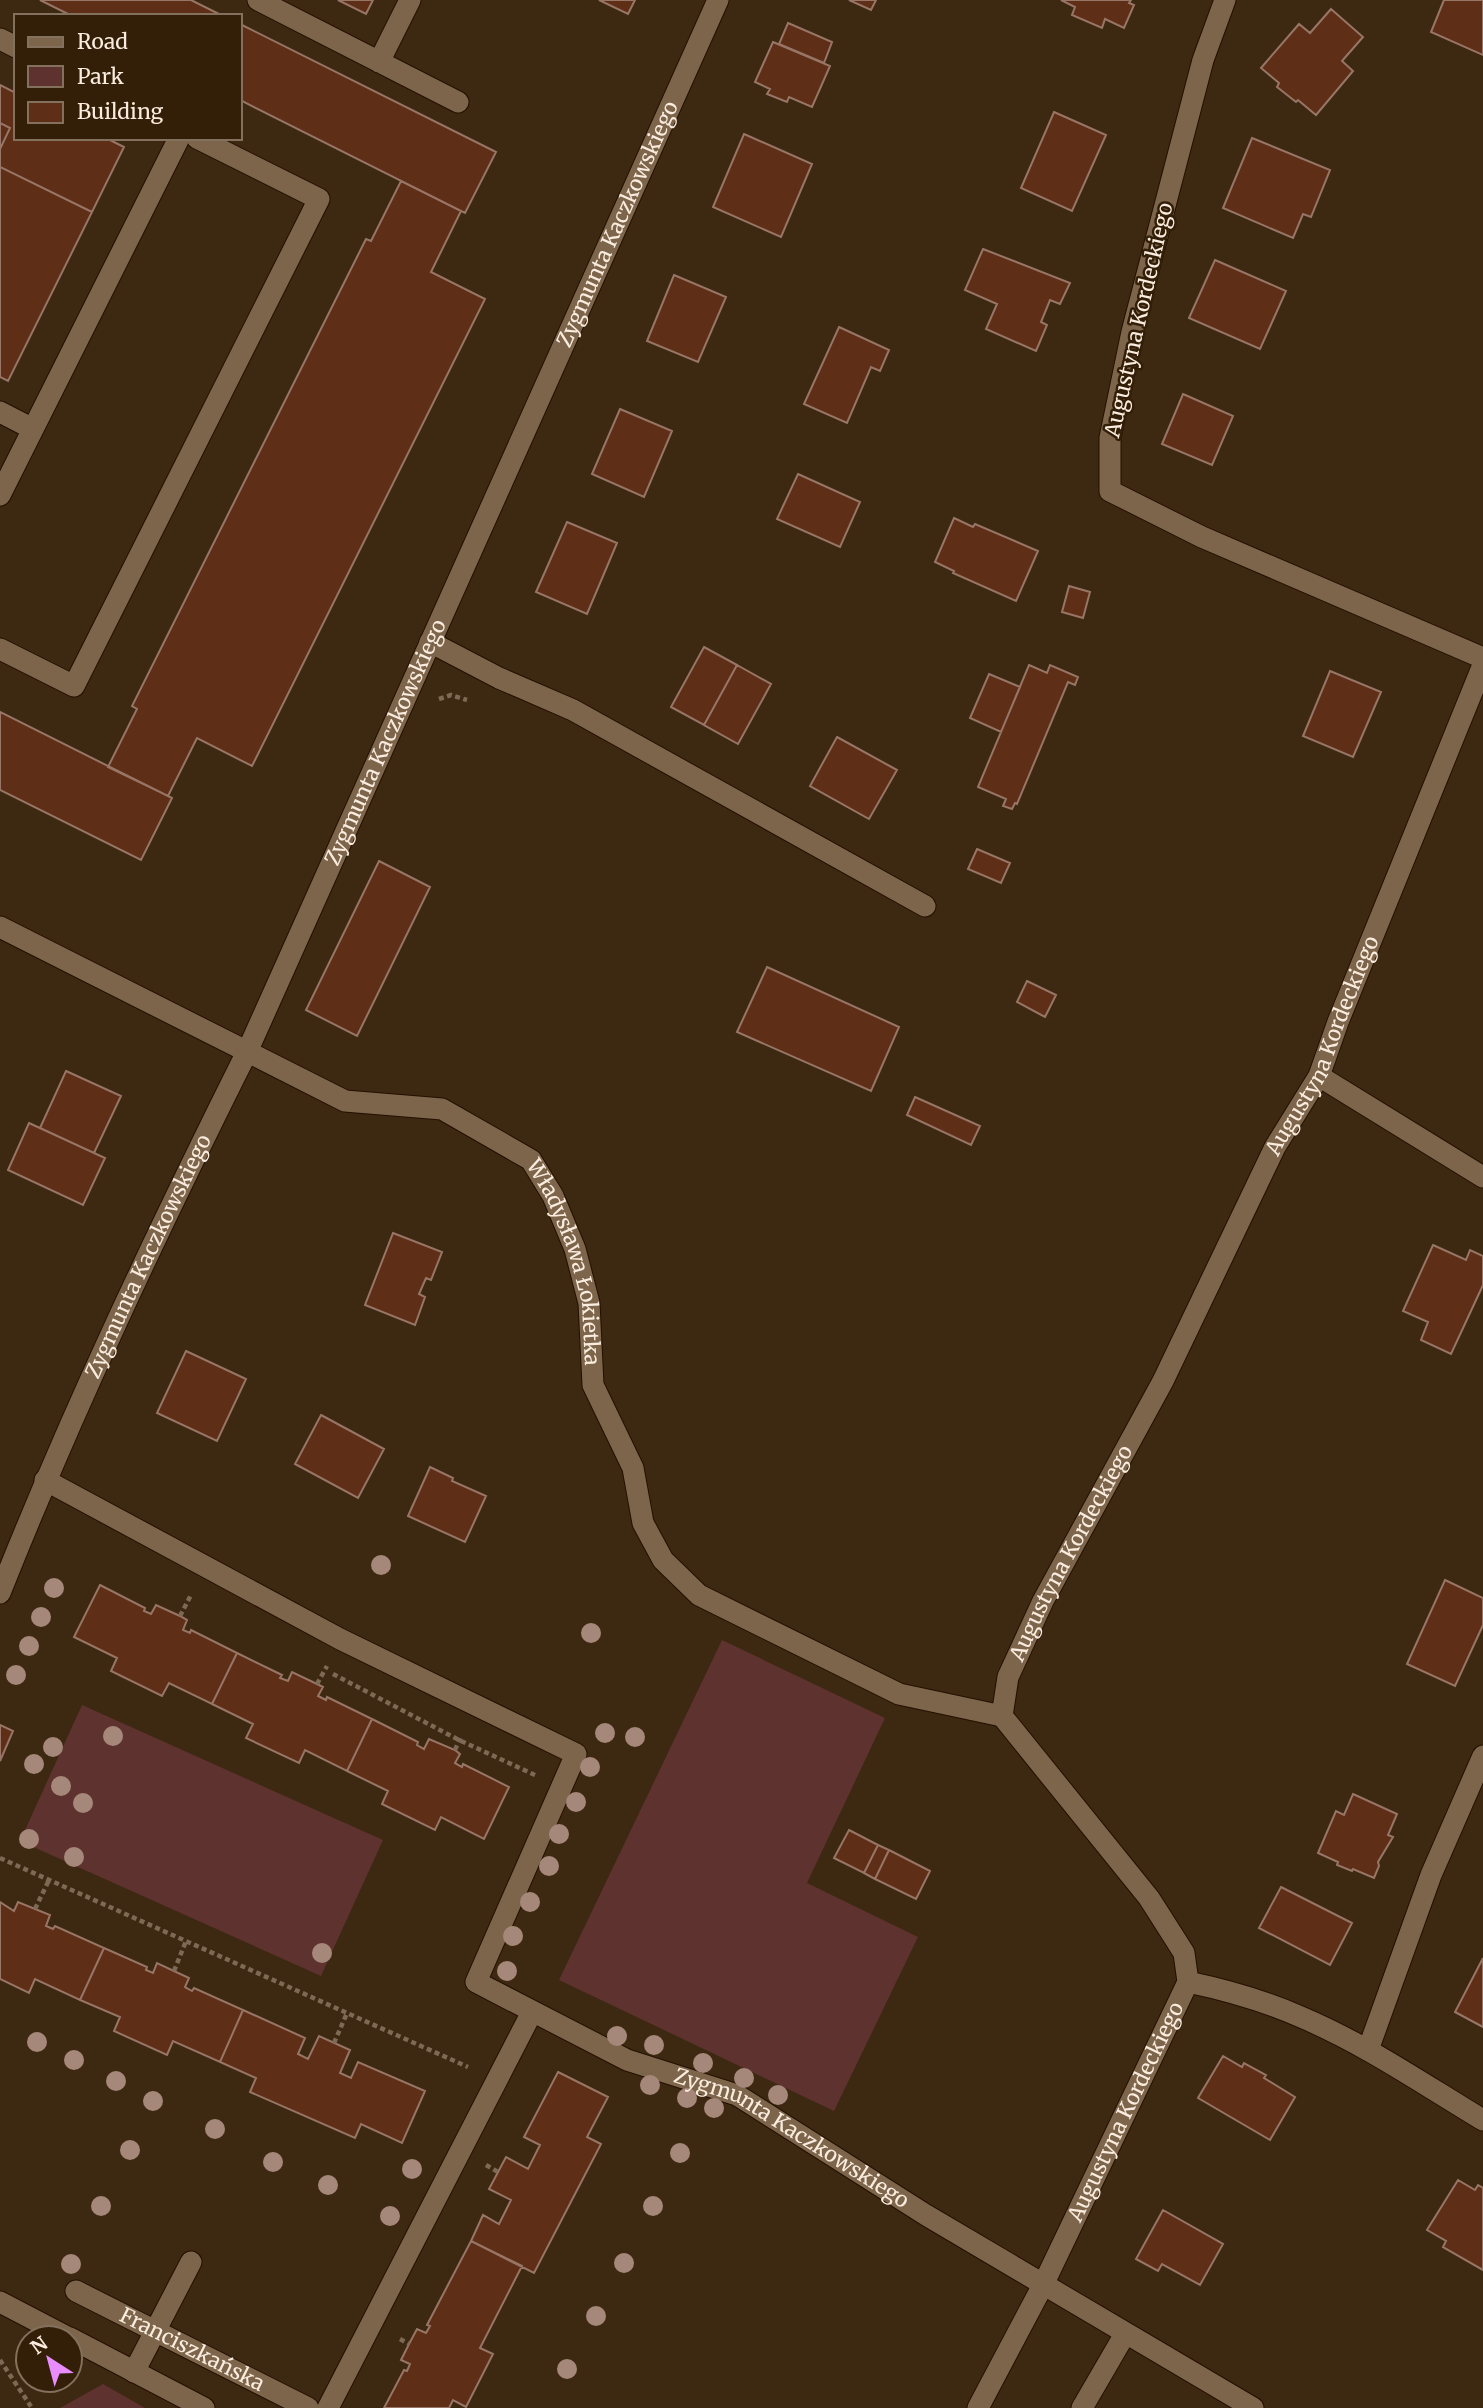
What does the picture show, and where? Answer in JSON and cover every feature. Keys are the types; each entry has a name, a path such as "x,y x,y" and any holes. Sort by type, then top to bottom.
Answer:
{"street":[{"path":"258,0 458,102"},
{"path":"379,62 410,0"},
{"name":"Zygmunta Kaczkowskiego","path":"0,1593 45,1480 201,1144 247,1052 718,0"},
{"name":"Augustyna Kordeckiego","path":"1225,0 1203,60 1132,332 1110,438 1110,491 1202,537 1483,658"},
{"path":"0,495 178,140"},
{"path":"0,649 74,686 319,199 202,140"},
{"path":"0,412 33,429"},
{"path":"430,642 499,678 573,710 925,906"},
{"name":"Augustyna Kordeckiego","path":"978,2408 1043,2285 1188,1982 1184,1954 1149,1898 1002,1716 1008,1677 1043,1601 1163,1381 1275,1147 1319,1076 1338,1022 1483,665"},
{"name":"Władysława Łokietka","path":"0,927 345,1101 442,1109 531,1160 553,1196 575,1249 589,1304 593,1384 633,1468 643,1523 663,1560 699,1595 899,1694 1002,1716"},
{"path":"1319,1076 1483,1177"},
{"name":"Zygmunta Kaczkowskiego","path":"45,1480 340,1639 576,1754 476,1982 627,2060 737,2095 926,2215 1253,2408"},
{"path":"1368,2050 1431,1875 1483,1756"},
{"path":"1188,1982 1221,1989 1300,2016 1368,2050 1483,2120"},
{"path":"328,2408 532,2012"},
{"path":"134,2372 191,2262"},
{"name":"Franciszkańska","path":"76,2291 309,2408"},
{"path":"0,2302 43,2324"},
{"path":"1082,2408 1125,2334"},
{"path":"84,2345 204,2408"}],"path":[{"path":"180,1616 190,1597"},
{"path":"0,1858 497,2080"},
{"path":"35,1909 49,1880"},
{"path":"174,1971 186,1941"},
{"path":"334,2043 347,2013"},
{"path":"0,2360 32,2408"}],"green space":[{"path":"722,1640 885,1718 807,1883 918,1937 834,2111 559,1980"},
{"path":"82,1705 383,1840 321,1976 20,1841"},
{"path":"103,2384 145,2408 60,2408"}],"building":[{"path":"40,0 191,0 219,14 68,14"},
{"path":"338,0 373,0 366,14"},
{"path":"599,0 635,0 628,14"},
{"path":"849,0 876,0 871,10"},
{"path":"1061,0 1131,0 1129,3 1134,5 1124,28 1105,19 1102,28 1072,15 1075,7"},
{"path":"1444,0 1483,0 1483,55 1431,32"},
{"path":"1331,9 1363,37 1342,61 1353,71 1316,115 1277,87 1279,83 1261,68 1299,24 1310,33"},
{"path":"788,23 832,42 824,63 779,44"},
{"path":"242,25 496,152 465,213 242,101"},
{"path":"773,42 830,66 812,107 789,97 787,102 767,94 770,89 755,82"},
{"path":"0,85 14,92 14,140 110,140 124,147 92,212 0,167 0,149 10,128 0,123"},
{"path":"1054,112 1106,135 1072,211 1021,188"},
{"path":"0,123 10,128 0,149"},
{"path":"744,134 812,164 781,237 713,207"},
{"path":"1252,138 1330,170 1311,217 1303,214 1293,238 1223,208"},
{"path":"0,167 92,212 8,381 0,377"},
{"path":"401,181 461,211 431,272 485,299 252,766 197,738 168,796 108,767 137,709 132,706 366,239 371,241"},
{"path":"983,249 1070,283 1060,304 1050,300 1041,322 1047,325 1036,351 986,329 997,304 965,290"},
{"path":"1215,260 1286,291 1260,349 1189,318"},
{"path":"674,275 726,297 698,362 647,341"},
{"path":"839,327 889,350 880,371 871,367 847,423 804,404"},
{"path":"1183,394 1233,416 1212,465 1162,444"},
{"path":"620,409 672,431 644,497 592,474"},
{"path":"798,474 860,502 840,547 777,519"},
{"path":"954,518 1038,551 1016,601 953,573 954,571 935,562"},
{"path":"567,522 617,543 587,614 536,592"},
{"path":"1069,586 1090,592 1083,618 1062,612"},
{"path":"704,647 737,665 704,725 671,707"},
{"path":"737,665 771,684 738,744 704,725"},
{"path":"1029,665 1047,673 1050,665 1078,677 1075,685 1068,682 1017,804 1015,803 1012,809 1003,806 1006,799 978,787"},
{"path":"1330,671 1381,692 1353,757 1303,736"},
{"path":"989,674 1020,687 1001,732 970,718"},
{"path":"0,712 172,798 141,860 0,790"},
{"path":"837,737 897,770 869,819 810,786"},
{"path":"977,849 1010,863 1001,883 968,869"},
{"path":"379,861 430,887 357,1036 306,1010"},
{"path":"767,967 899,1027 871,1091 737,1032"},
{"path":"1027,981 1056,995 1045,1017 1017,1002"},
{"path":"66,1071 121,1096 94,1153 40,1128"},
{"path":"915,1097 980,1126 971,1145 907,1115"},
{"path":"29,1123 105,1158 83,1205 8,1170"},
{"path":"393,1233 442,1252 431,1280 426,1278 419,1294 425,1297 415,1325 365,1305"},
{"path":"1433,1245 1466,1260 1470,1250 1483,1256 1483,1285 1451,1354 1421,1340 1428,1322 1403,1311"},
{"path":"186,1351 246,1379 217,1441 157,1413"},
{"path":"321,1415 384,1449 358,1498 295,1464"},
{"path":"430,1467 453,1478 452,1481 486,1496 465,1542 408,1516"},
{"path":"1445,1580 1483,1598 1483,1625 1455,1686 1407,1664"},
{"path":"100,1585 145,1608 144,1611 151,1614 156,1605 180,1616 187,1620 183,1630 190,1633 191,1630 237,1653 212,1704 169,1683 162,1696 111,1671 117,1658 74,1637"},
{"path":"237,1653 282,1675 280,1678 288,1681 292,1672 317,1684 323,1687 318,1696 326,1700 327,1697 372,1719 347,1771 305,1750 299,1763 246,1738 253,1724 212,1704"},
{"path":"372,1719 418,1742 417,1745 424,1749 429,1739 455,1750 460,1754 455,1763 462,1767 463,1764 509,1787 484,1839 441,1817 435,1830 382,1804 388,1791 347,1771"},
{"path":"0,1725 13,1731 0,1761"},
{"path":"1353,1794 1397,1814 1388,1835 1393,1837 1378,1862 1374,1878 1337,1865 1338,1862 1318,1853 1336,1811 1344,1815"},
{"path":"849,1830 878,1845 864,1873 834,1858"},
{"path":"878,1845 889,1850 875,1879 864,1873"},
{"path":"889,1850 930,1871 916,1899 875,1879"},
{"path":"1281,1887 1352,1923 1330,1965 1259,1928"},
{"path":"0,1902 14,1911 18,1902 50,1915 46,1926 53,1929 55,1926 104,1948 80,2000 35,1979 29,1993 0,1979"},
{"path":"104,1948 147,1967 146,1970 153,1973 157,1963 189,1978 185,1987 192,1991 194,1988 243,2010 220,2062 173,2041 167,2055 114,2031 120,2017 80,2000"},
{"path":"1483,1958 1483,2027 1455,2012"},
{"path":"243,2010 305,2038 298,2054 308,2059 319,2036 350,2050 340,2073 351,2078 358,2062 425,2091 402,2143 361,2124 355,2138 250,2092 256,2078 220,2062"},
{"path":"1223,2056 1242,2067 1244,2063 1266,2075 1264,2078 1295,2097 1270,2140 1198,2098"},
{"path":"558,2072 608,2097 587,2137 601,2144 534,2273 471,2241 483,2215 499,2224 511,2200 489,2189 506,2157 528,2169 540,2145 524,2137"},
{"path":"1458,2180 1475,2190 1478,2185 1483,2188 1483,2270 1443,2247 1446,2241 1427,2230"},
{"path":"1163,2210 1223,2244 1200,2285 1162,2264 1158,2271 1136,2259"},
{"path":"471,2241 522,2266 480,2348 493,2354 466,2407 453,2400 449,2408 384,2408 404,2370 407,2371 410,2364 401,2360 409,2344 417,2329 426,2333 430,2326 427,2325"}]}
